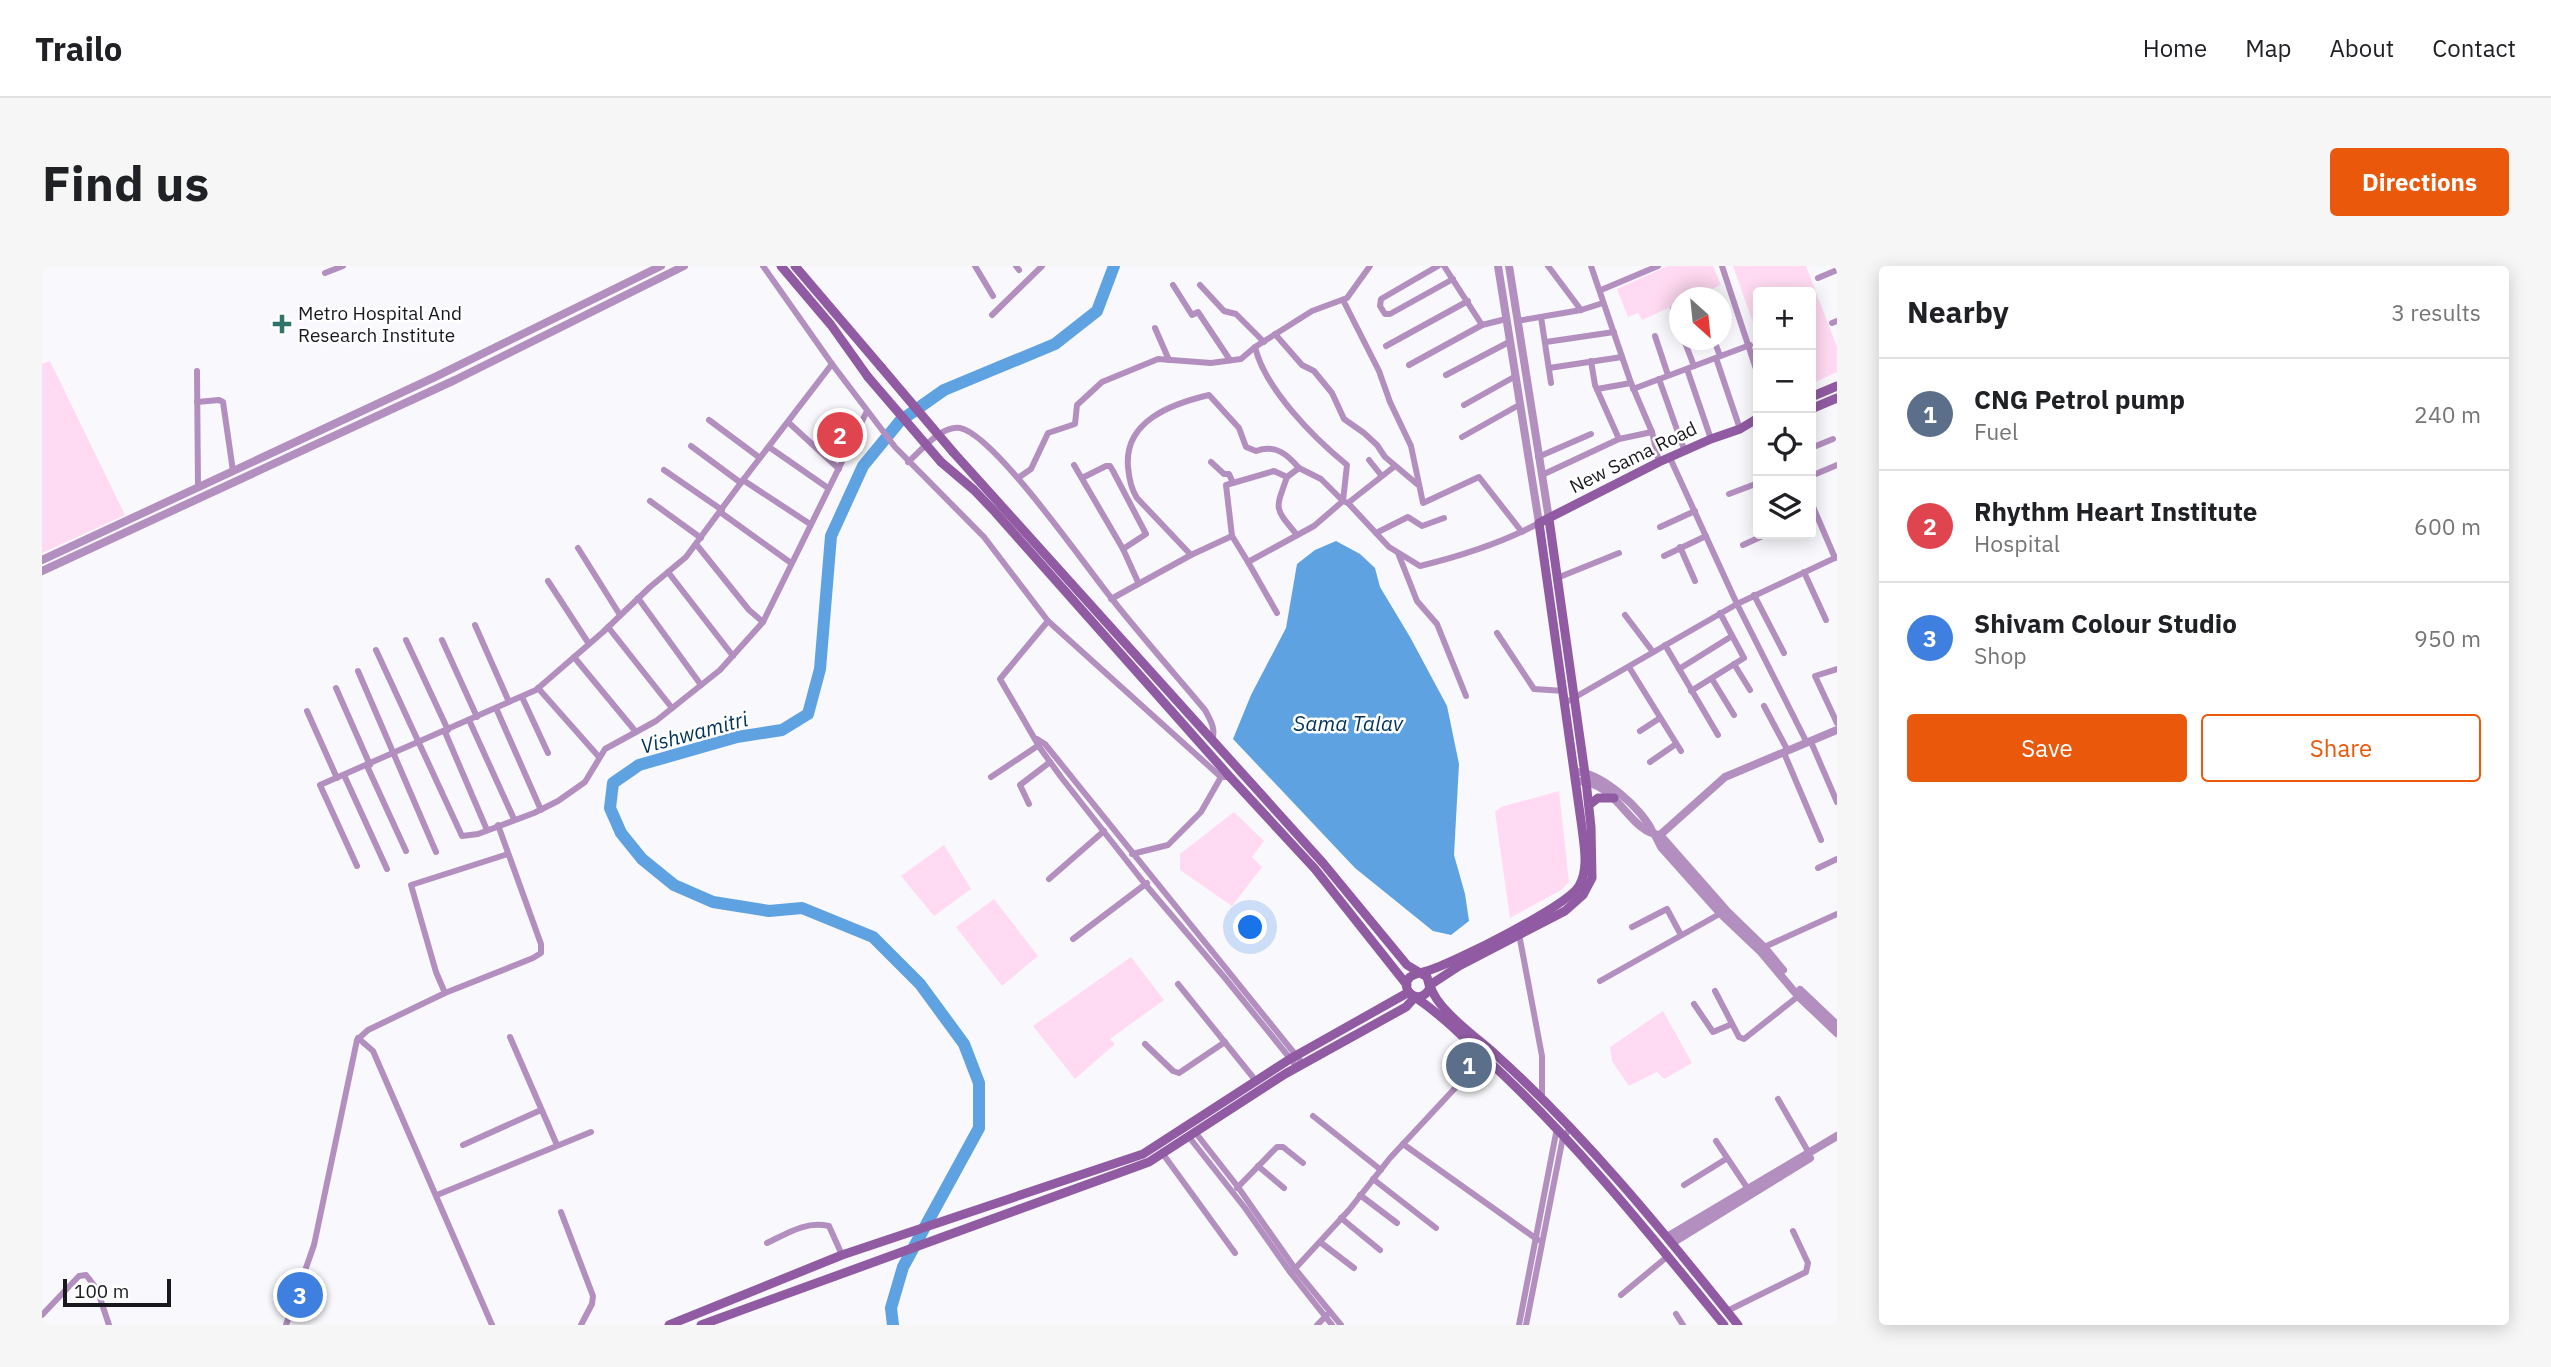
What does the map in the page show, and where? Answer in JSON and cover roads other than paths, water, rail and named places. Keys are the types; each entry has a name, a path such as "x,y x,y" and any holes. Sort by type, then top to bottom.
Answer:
{"main road":[{"path":"781,266 831,325 868,377 941,462 996,512 1225,777 1328,877"},
{"path":"795,266 953,452 1212,741 1354,908 1407,965 1427,977 1440,1004 1542,1100 1724,1325"},
{"path":"1816,395 1837,386"},
{"path":"1816,407 1837,398"},
{"name":"New Sama Road","path":"1539,523 1659,462 1753,421"},
{"name":"New Sama Road","path":"1742,428 1753,428"},
{"path":"669,1325 842,1255 1143,1154 1193,1131 1300,1065 1406,1007 1412,976 1455,960 1551,909 1578,888 1585,866 1570,701 1549,519"},
{"path":"701,1325 1149,1162 1256,1081 1293,1057 1410,991 1426,995 1430,985 1459,966 1565,911 1589,887 1593,866 1589,805 1570,701 1564,691 1539,523"},
{"path":"1589,805 1598,798 1614,798"},
{"path":"1354,908 1410,991 1563,1129 1669,1240 1738,1325"},
{"path":"1017,1196 1020,1209"}],"street":[{"path":"326,274 343,266"},
{"path":"42,560 443,373 661,266"},
{"path":"42,571 455,380 684,266"},
{"path":"763,266 895,447 984,537 1048,621 1225,777 1201,812 1168,845 1124,857"},
{"path":"975,266 993,296"},
{"path":"992,315 1042,266"},
{"path":"1018,478 1031,469 1048,433 1076,424 1077,405 1102,382 1158,359 1211,363 1241,359 1312,311 1343,300 1370,266"},
{"path":"1438,266 1381,299 1380,306 1384,314 1390,314 1453,279"},
{"path":"1444,266 1482,325"},
{"path":"1191,555 1137,498 1132,490 1128,460 1131,439 1146,421 1168,407 1209,395 1240,428 1246,447 1256,451 1265,448 1285,452 1299,468 1321,479 1398,553 1420,566 1455,557 1539,523 1497,266"},
{"path":"1509,266 1549,519"},
{"path":"1548,266 1581,310"},
{"path":"1591,266 1632,386 1652,432 1659,462"},
{"path":"1601,290 1658,266"},
{"path":"1722,266 1753,356"},
{"path":"1818,278 1837,270"},
{"path":"1173,285 1192,315 1198,312 1230,360"},
{"path":"1200,285 1224,311 1236,314 1264,342"},
{"path":"1343,300 1379,371 1411,446 1423,503 1479,477 1522,532"},
{"path":"1386,346 1468,301"},
{"path":"1517,321 1581,310 1603,303"},
{"path":"1541,317 1551,383"},
{"path":"1409,366 1482,325 1506,319"},
{"path":"1155,328 1169,360"},
{"path":"1546,342 1614,332"},
{"path":"1275,334 1302,365 1314,371 1332,393 1344,419 1353,423 1395,466 1418,485"},
{"path":"1655,336 1668,376"},
{"path":"1446,375 1509,341"},
{"path":"1597,389 1632,386 1659,379 1750,345"},
{"path":"1255,348 1259,365 1303,424 1347,465 1346,502"},
{"path":"1686,350 1711,439"},
{"path":"1716,350 1742,428"},
{"path":"1549,368 1622,357"},
{"path":"1591,361 1597,389 1619,439"},
{"path":"357,866 320,785 418,744 538,688 687,557 832,364"},
{"path":"197,371 198,488"},
{"path":"1464,405 1514,377"},
{"path":"1659,379 1685,452"},
{"path":"1516,389 1528,387"},
{"path":"197,402 223,402 233,471"},
{"path":"1462,437 1519,405"},
{"path":"376,650 462,836 478,834 541,810 584,782 605,749 672,708 720,670 763,622 868,412"},
{"path":"709,420 760,458"},
{"path":"788,422 839,468"},
{"path":"908,463 943,431 961,428 976,436 1018,478 1111,598 1205,710 1212,724 1212,741"},
{"path":"1542,475 1619,439 1652,432"},
{"path":"1538,457 1591,433"},
{"path":"1816,446 1833,439"},
{"path":"691,446 742,482 810,524"},
{"path":"769,447 828,488"},
{"path":"1670,458 1737,604 1837,802"},
{"path":"1369,460 1381,475"},
{"path":"1211,462 1224,474 1228,474 1233,483"},
{"path":"1074,465 1123,549 1138,582"},
{"path":"1816,474 1837,465"},
{"path":"1082,478 1106,466 1110,466 1114,471 1146,534 1123,549"},
{"path":"1248,562 1314,526 1395,466"},
{"path":"1297,535 1279,514 1277,507 1287,477 1299,468"},
{"path":"664,470 791,563"},
{"path":"1277,613 1233,536 1226,485 1274,471 1287,477"},
{"path":"1729,494 1753,485"},
{"path":"650,501 698,541 749,610 763,622"},
{"path":"1660,527 1695,511"},
{"path":"1376,533 1408,517 1422,526 1444,518"},
{"path":"1570,701 1720,613 1836,557 1816,519"},
{"path":"1111,598 1233,536"},
{"path":"1664,556 1706,536"},
{"path":"1743,545 1756,539"},
{"path":"1680,547 1695,581"},
{"path":"67,548 71,558"},
{"path":"578,548 620,615"},
{"path":"1398,553 1417,601 1437,624 1466,696"},
{"path":"1557,578 1619,553"},
{"path":"667,572 733,656"},
{"path":"1804,572 1826,620"},
{"path":"548,581 589,644"},
{"path":"1754,595 1784,653"},
{"path":"638,598 701,685"},
{"path":"1691,691 1744,658 1720,613"},
{"path":"1625,615 1653,652"},
{"path":"1048,621 1000,679 1050,762 1145,884 1199,941 1300,1065"},
{"path":"475,625 509,702"},
{"path":"608,627 672,708"},
{"path":"1497,633 1534,688 1564,691"},
{"path":"1679,669 1732,636"},
{"path":"406,640 487,830"},
{"path":"442,640 514,819"},
{"path":"1665,645 1718,735"},
{"path":"574,657 636,732"},
{"path":"1734,664 1750,690"},
{"path":"1629,667 1678,748 1650,762"},
{"path":"1837,669 1815,676 1837,723"},
{"path":"358,671 436,852"},
{"path":"1712,678 1734,715"},
{"path":"336,688 406,851"},
{"path":"538,688 599,757"},
{"path":"522,697 548,753"},
{"path":"1764,706 1786,752 1821,840"},
{"path":"496,708 541,810"},
{"path":"307,711 387,869"},
{"path":"1640,730 1660,718"},
{"path":"1656,834 1725,777 1837,730"},
{"path":"991,777 1037,742"},
{"path":"1037,742 1045,744 1154,879 1199,941"},
{"path":"1029,804 1020,785 1050,762"},
{"path":"1575,776 1585,776 1620,794 1723,911 1761,948 1837,1033"},
{"path":"1585,776 1614,798 1645,830 1656,834"},
{"path":"286,1325 313,1250 353,1049 358,1038 368,1030 445,993 541,953 540,940 498,825"},
{"path":"1049,879 1104,831"},
{"path":"445,993 436,972 411,885 508,854"},
{"path":"1818,867 1837,859"},
{"path":"1073,939 1154,879"},
{"path":"1632,927 1667,909 1681,935"},
{"path":"1600,981 1723,911"},
{"path":"1761,948 1837,914"},
{"path":"1519,934 1542,1056 1542,1100"},
{"path":"1178,984 1256,1081"},
{"path":"1715,991 1739,1037 1750,1037 1800,994"},
{"path":"1800,994 1837,1025"},
{"path":"1694,1004 1713,1032 1732,1024"},
{"path":"510,1037 557,1145"},
{"path":"358,1038 373,1051 492,1325"},
{"path":"1145,1044 1173,1071 1179,1073 1225,1042"},
{"path":"1293,1272 1403,1144 1484,1057"},
{"path":"1778,1099 1810,1153"},
{"path":"463,1145 541,1110"},
{"path":"1313,1116 1381,1170"},
{"path":"1519,1325 1535,1238 1563,1129"},
{"path":"1526,1325 1563,1129"},
{"path":"1193,1131 1293,1272 1341,1325"},
{"path":"437,1195 591,1132"},
{"path":"1750,1192 1837,1136"},
{"path":"1716,1141 1750,1192"},
{"path":"1669,1240 1837,1142"},
{"path":"1403,1144 1542,1243"},
{"path":"1236,1189 1280,1146 1303,1163"},
{"path":"1163,1154 1235,1253"},
{"path":"1684,1185 1726,1159"},
{"path":"1258,1166 1284,1188"},
{"path":"1373,1179 1436,1228"},
{"path":"1360,1195 1397,1223"},
{"path":"561,1212 593,1296 592,1304 580,1325"},
{"path":"1341,1218 1380,1250"},
{"path":"767,1243 802,1226 829,1226 842,1255"},
{"path":"1727,1311 1806,1272 1808,1263 1793,1231"},
{"path":"1320,1242 1353,1268"},
{"path":"1621,1295 1668,1256"},
{"path":"42,1315 79,1276 86,1275 93,1280 109,1325"},
{"path":"1317,1325 1328,1313"},
{"path":"1328,1313 1332,1325"},
{"path":"1676,1314 1683,1325"}],"water":[{"name":"Sama Talav","path":"1336,541 1360,554 1375,568 1380,587 1447,706 1459,764 1454,855 1469,921 1451,935 1433,931 1355,868 1233,739 1251,695 1286,628 1297,564 1315,550"}],"waterway":[{"name":"Vishwamitri","path":"893,1325 891,1308 903,1267 979,1128 979,1083 964,1044 920,984 873,937 802,908 769,911 713,902 674,885 642,859 621,833 610,808 613,783 639,765 737,737 782,730 808,714 820,669 831,536 863,466 900,421 944,390 1055,344 1097,311 1114,266"}],"place":[{"name":"Metro Hospital And Research Institute","path":"282,324"},
{"name":"Rhythm Heart Institute","path":"840,435"},
{"name":"CNG Petrol pump","path":"1469,1065"},
{"name":"Shivam Colour Studio","path":"300,1295"}]}
